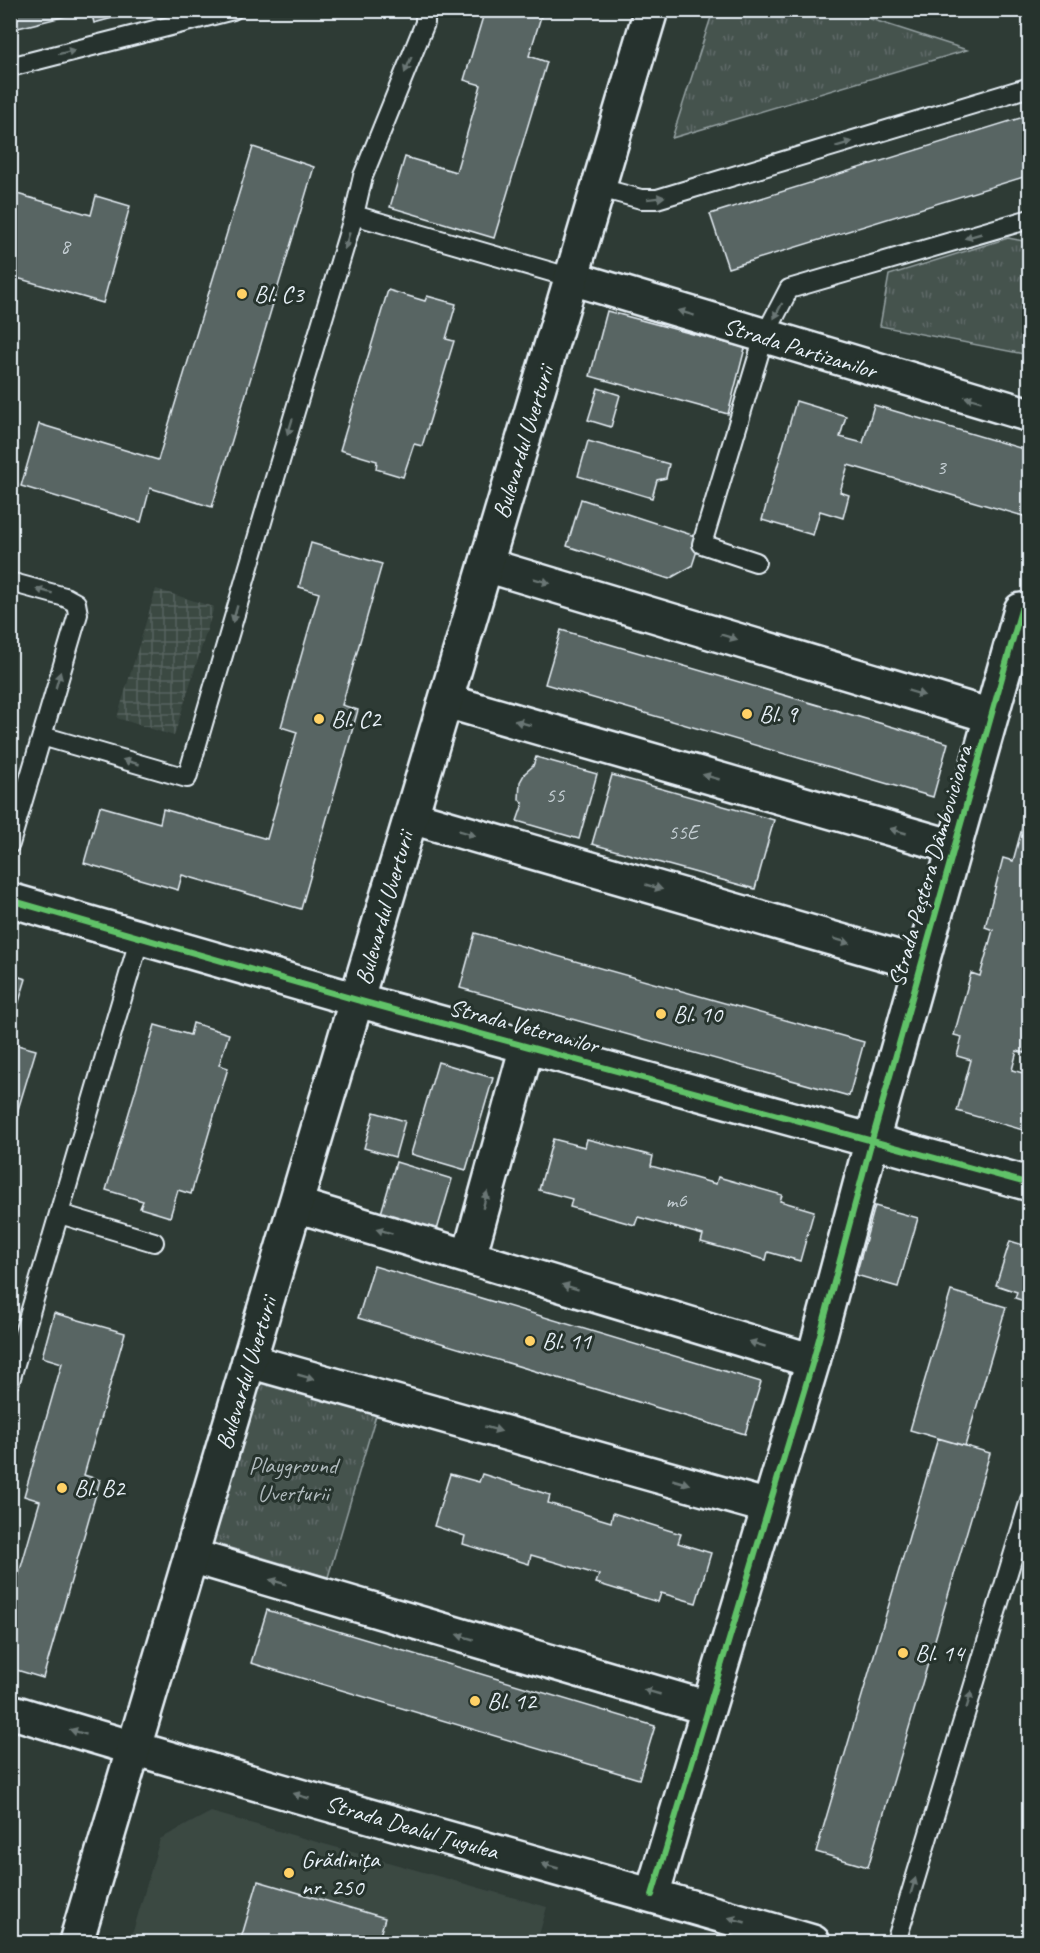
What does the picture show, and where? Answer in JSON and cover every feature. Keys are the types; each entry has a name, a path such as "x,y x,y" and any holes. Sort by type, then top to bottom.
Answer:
{"street":[{"name":"Bulevardul Uverturii","path":"76,1942 600,188 651,10"},
{"name":"Strada Partizanilor","path":"572,278 1029,415"},
{"path":"486,565 991,716"},
{"name":"Strada Peștera Dâmbovicioara","path":"652,1895 813,1361 872,1140 991,716 1025,611"},
{"name":"Strada Peștera Dâmbovicioara","path":"446,701 954,847"},
{"path":"411,817 921,964"},
{"name":"Strada Veteranilor","path":"10,900 357,1000 1029,1184"},
{"path":"469,1257 527,1046"},
{"path":"296,1205 813,1361"},
{"path":"249,1361 769,1507"},
{"path":"191,1556 708,1708"},
{"name":"Strada Dealul Țugulea","path":"10,1711 134,1749 813,1942"}],"lane":[{"path":"10,67 232,10"},
{"path":"42,736 187,778 268,498 354,215 363,176 425,23 425,10"},
{"path":"600,188 640,199 657,199 1029,87"},
{"path":"354,215 572,278"},
{"path":"756,562 702,544 764,337 789,289 1029,220"},
{"path":"10,582 65,597 76,603 78,614 10,844"},
{"path":"11,1375 140,937"},
{"path":"60,1214 154,1242"},
{"path":"896,1942 1029,1500"}],"shaded area":[{"path":"156,589 214,607 174,736 117,718"},
{"name":"Grădinița nr. 250","path":"211,1812 547,1907 537,1942 130,1942 160,1839"}],"green space":[{"path":"713,11 846,11 967,50 672,138"},
{"path":"1008,238 1029,242 1029,355 880,326 889,275"},
{"name":"Playground Uverturii","path":"257,1380 376,1415 328,1577 210,1542"}],"building":[{"path":"10,10 90,10 10,30"},
{"path":"91,10 142,10 94,23"},
{"path":"485,10 543,10 529,56 547,62 494,238 390,207 405,157 456,172 481,85 464,80"},
{"path":"951,10 974,10 952,14"},
{"path":"1030,115 1030,175 728,268 710,214"},
{"name":"Bl. C3","path":"253,147 314,167 212,507 150,488 141,522 21,486 39,424 158,460"},
{"path":"10,192 91,215 96,196 130,206 103,303 10,276"},
{"path":"388,290 425,301 427,296 456,304 446,339 454,341 422,446 414,444 403,477 376,469 377,461 340,450"},
{"path":"607,311 745,348 728,414 590,376"},
{"path":"598,388 620,395 611,427 588,420"},
{"path":"796,401 846,416 840,437 863,443 874,405 1030,451 1030,518 848,465 840,492 849,495 843,518 820,511 813,535 762,520"},
{"path":"588,441 669,464 666,478 657,480 652,498 578,476"},
{"path":"581,499 701,538 692,566 669,579 567,546"},
{"name":"Bl. C2","path":"311,543 382,564 342,705 358,710 301,909 182,875 178,890 84,863 100,806 160,823 163,809 267,839 297,732 281,727 319,593 299,587"},
{"name":"Bl. 9","path":"561,630 948,743 933,797 545,684"},
{"path":"536,757 597,774 579,839 517,821 523,804 519,799 520,782 533,766"},
{"path":"1030,774 1030,795 1024,793"},
{"path":"612,775 774,820 755,889 592,844"},
{"path":"1030,799 1030,1038 1025,1053 1017,1051 1012,1070 1030,1075 1030,1132 957,1111 971,1060 957,1056 962,1037 954,1035 971,973 980,976 993,930 985,927 1003,858 1013,861"},
{"name":"Bl. 10","path":"475,933 864,1042 849,1096 460,988"},
{"path":"10,974 26,979 10,1031"},
{"path":"193,1023 229,1034 219,1065 228,1068 191,1194 178,1190 170,1217 140,1208 143,1201 106,1190 155,1025 190,1035"},
{"path":"10,1043 36,1050 10,1136"},
{"path":"438,1062 493,1078 466,1170 411,1154"},
{"path":"374,1112 405,1121 395,1157 364,1148"},
{"path":"553,1139 585,1147 587,1139 653,1156 651,1166 716,1184 718,1177 782,1195 780,1201 814,1211 800,1261 768,1252 766,1260 701,1242 703,1235 638,1217 635,1225 570,1207 572,1199 539,1190"},
{"path":"396,1162 452,1179 435,1237 379,1220"},
{"path":"875,1206 918,1218 898,1287 856,1275"},
{"path":"1010,1241 1030,1247 1030,1303 1015,1298 1017,1292 996,1285"},
{"name":"Bl. 11","path":"374,1266 761,1382 745,1434 358,1318"},
{"path":"951,1291 1006,1307 965,1446 910,1430"},
{"name":"Bl. B2","path":"54,1313 125,1333 84,1475 100,1480 43,1678 10,1668 10,1605 40,1501 24,1496 62,1363 42,1357"},
{"name":"Bl. 14","path":"938,1438 990,1453 868,1867 816,1852"},
{"path":"450,1474 479,1482 482,1474 550,1495 548,1503 611,1522 613,1513 681,1534 678,1543 711,1553 696,1603 661,1593 658,1602 596,1583 599,1575 531,1555 529,1564 463,1544 465,1536 434,1526"},
{"name":"Bl. 12","path":"267,1610 655,1726 639,1779 251,1663"},
{"name":"Grădinița nr. 250","path":"258,1881 385,1918 378,1942 240,1942"}],"cycle path":[{"path":"652,1895 813,1361 872,1140 1021,610 1030,612"},
{"path":"10,900 357,1000 1030,1184"}],"place":[{"name":"Bl. C3","path":"242,294"},
{"name":"Bl. 9","path":"747,714"},
{"name":"Bl. C2","path":"319,719"},
{"name":"Bl. 10","path":"661,1014"},
{"name":"Bl. 11","path":"530,1341"},
{"name":"Bl. B2","path":"62,1488"},
{"name":"Bl. 14","path":"903,1653"},
{"name":"Bl. 12","path":"475,1701"},
{"name":"Grădinița nr. 250","path":"289,1873"}]}
